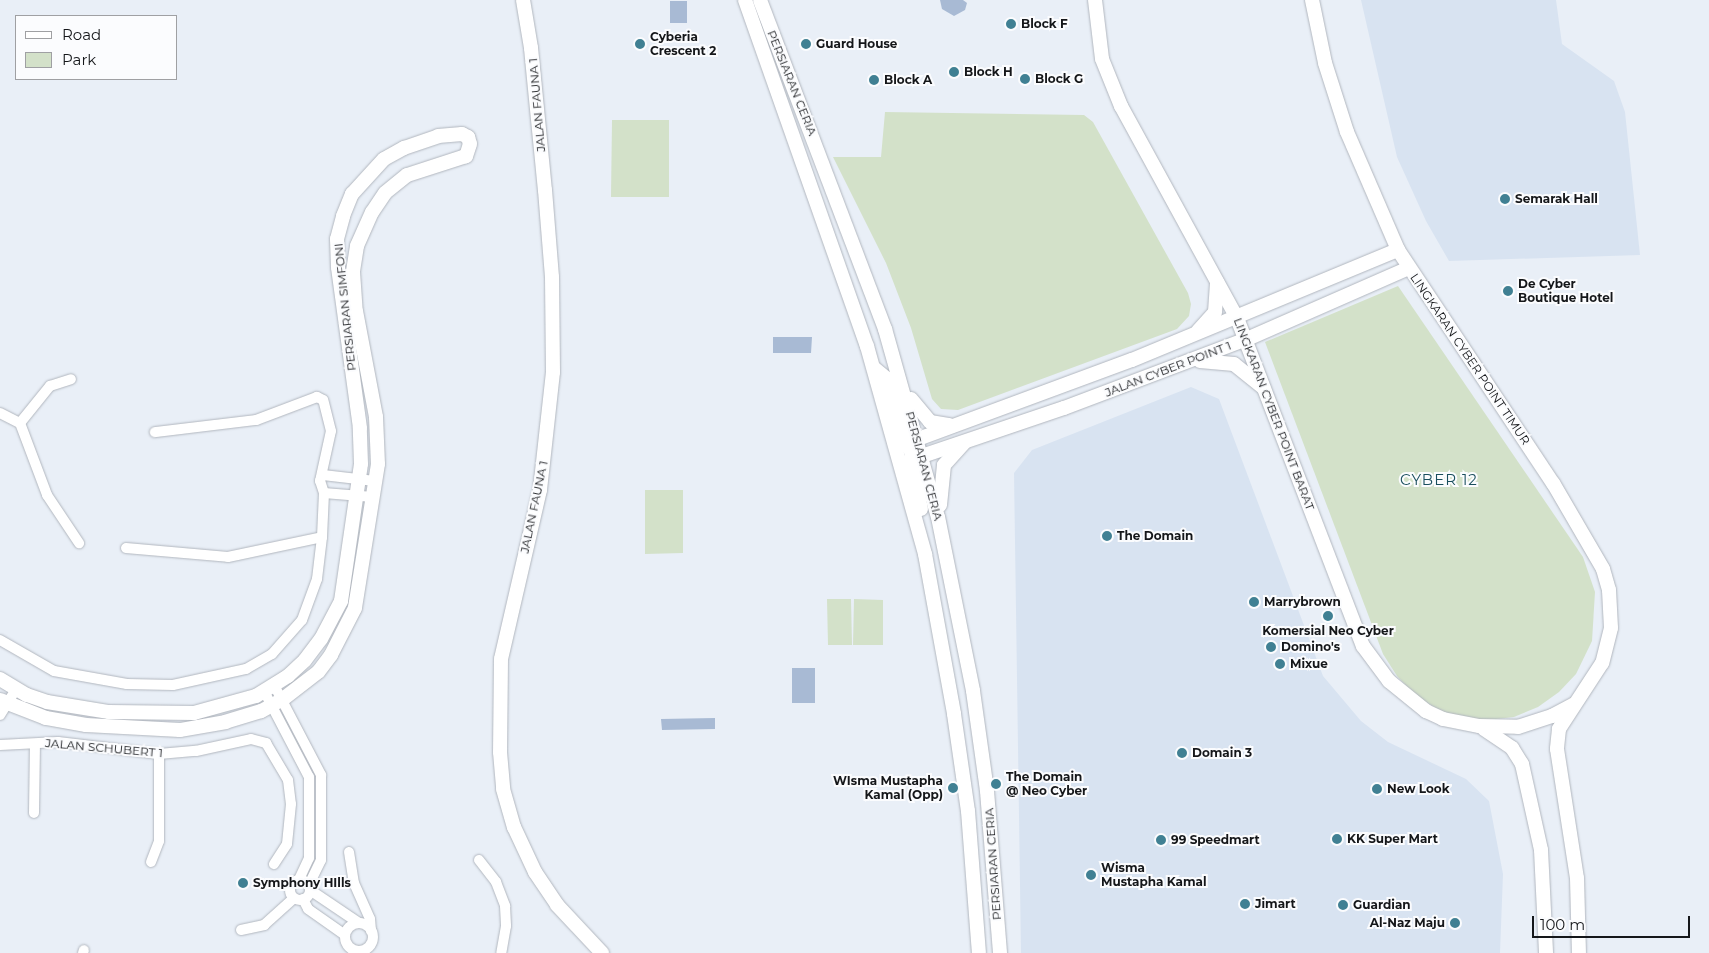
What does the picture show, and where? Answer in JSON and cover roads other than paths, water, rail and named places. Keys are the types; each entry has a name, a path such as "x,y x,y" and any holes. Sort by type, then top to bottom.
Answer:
{"street":[{"name":"JALAN FAUNA 1","path":"523,0 531,48 546,209 554,372 540,490 500,659 499,745 504,789 514,827 535,872 557,905 602,953"},
{"name":"PERSIARAN CERIA","path":"745,0 874,368 920,536 960,753 969,821 979,953"},
{"name":"PERSIARAN CERIA","path":"760,0 867,279 903,385 918,439"},
{"name":"LINGKARAN CYBER POINT BARAT","path":"1095,0 1102,58 1121,106 1247,339 1363,646 1388,681 1426,712 1443,719 1479,726"},
{"name":"LINGKARAN CYBER POINT TIMUR","path":"1312,0 1325,63 1347,132 1398,250 1553,483 1603,569 1609,590 1611,628 1602,663 1586,691 1574,704"},
{"name":"PERSIARAN SIMFONI","path":"1,680 16,689 47,702 139,714 194,713 239,703 269,688 305,660 334,618 342,594 359,479 360,428 338,267 337,239 343,216 352,194 384,159 404,148 438,136 462,134 468,137 470,144 466,156 407,175 385,193 372,212 357,246 353,272 361,345 379,436 375,481 358,597 349,622 318,672 278,702 218,724 152,731 46,718 2,706"},
{"path":"343,216 353,230 361,228 372,212"},
{"name":"JALAN CYBER POINT 1","path":"918,439 1037,396 1237,318 1398,250"},
{"name":"JALAN CYBER POINT 1","path":"917,454 1064,408 1247,339 1409,268"},
{"path":"1191,336 1206,325 1214,312 1217,281"},
{"path":"1179,364 1226,361 1242,367 1267,390"},
{"path":"874,368 887,379 902,432 917,454"},
{"path":"20,423 50,386 71,379"},
{"path":"903,385 930,422 953,425"},
{"path":"0,640 54,671 127,684 194,683 246,669 272,654 302,620 317,579 322,537 324,493 320,481 323,475 331,431 320,398 256,420 155,432"},
{"path":"0,412 20,423 47,495 79,543"},
{"path":"918,439 917,454 923,516 920,536"},
{"path":"938,517 944,465 968,439"},
{"name":"PERSIARAN CERIA","path":"917,454 938,517 970,673 987,791 1000,953"},
{"path":"323,475 375,481"},
{"path":"324,493 357,494 373,497"},
{"path":"126,548 228,557 322,537"},
{"path":"241,930 264,925 298,899 321,860 321,775 269,688"},
{"path":"2,706 16,689"},
{"path":"1479,726 1518,727 1552,716 1574,704"},
{"path":"1574,704 1559,729 1557,749 1577,878 1579,953"},
{"path":"1479,726 1512,748 1522,764 1541,850 1546,953"},
{"name":"JALAN SCHUBERT 1","path":"0,745 58,742 159,754 196,751 251,740 266,743 288,780 291,804 287,844 274,864"},
{"path":"34,813 35,744"},
{"path":"151,862 159,841 159,754"},
{"path":"349,852 354,883 370,919 371,931 369,946 358,952 345,944 298,899 290,886 306,885 371,931"},
{"path":"479,860 496,882 505,906 506,926 501,953"},
{"path":"345,944 348,928 358,923"}],"water":[{"path":"940,0 963,0 967,3 965,10 954,16 942,9"},
{"path":"670,1 687,1 687,23 670,23"},
{"path":"773,337 812,337 811,353 773,353"},
{"path":"792,668 815,668 815,703 792,703"},
{"path":"715,718 715,729 662,730 661,719"}],"place":[{"name":"Block F","path":"1011,24"},
{"name":"Cyberia Crescent 2","path":"640,44"},
{"name":"Guard House","path":"806,44"},
{"name":"Block H","path":"954,72"},
{"name":"Block G","path":"1025,79"},
{"name":"Block A","path":"874,80"},
{"name":"Semarak Hall","path":"1505,199"},
{"name":"De Cyber Boutique Hotel","path":"1508,291"},
{"name":"The Domain","path":"1107,536"},
{"name":"Marrybrown","path":"1254,602"},
{"name":"Komersial Neo Cyber","path":"1328,616"},
{"name":"Domino's","path":"1271,647"},
{"name":"Mixue","path":"1280,664"},
{"name":"Domain 3","path":"1182,753"},
{"name":"The Domain @ Neo Cyber","path":"996,784"},
{"name":"WIsma Mustapha Kamal (Opp)","path":"953,788"},
{"name":"New Look","path":"1377,789"},
{"name":"KK Super Mart","path":"1337,839"},
{"name":"99 Speedmart","path":"1161,840"},
{"name":"Wisma Mustapha Kamal","path":"1091,875"},
{"name":"Symphony HIlls","path":"243,883"},
{"name":"Jimart","path":"1245,904"},
{"name":"Guardian","path":"1343,905"},
{"name":"Al-Naz Maju","path":"1455,923"}],"district":[{"name":"CYBER 12","path":"1439,480"}]}
